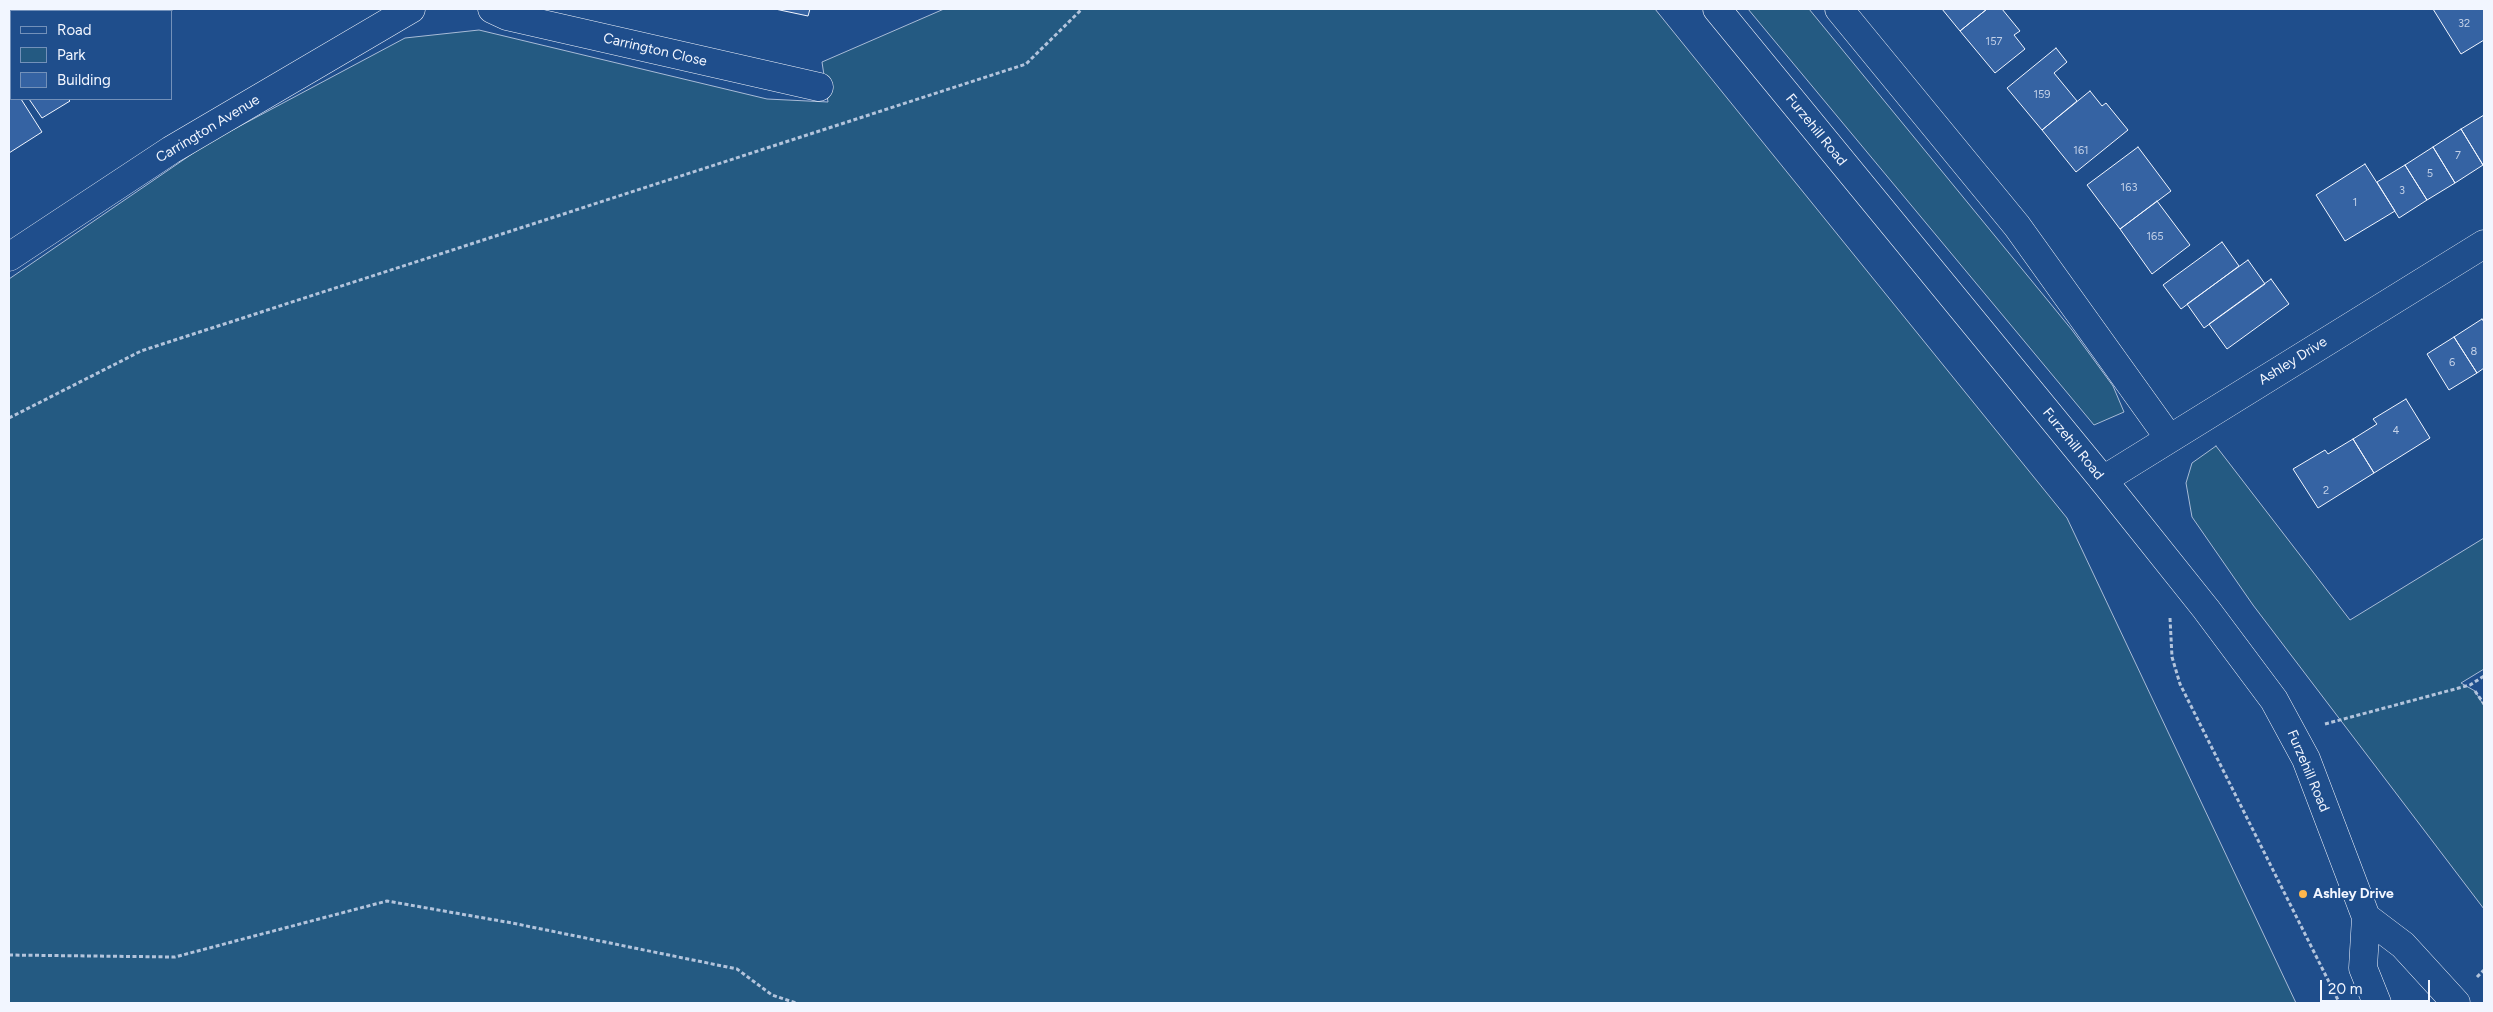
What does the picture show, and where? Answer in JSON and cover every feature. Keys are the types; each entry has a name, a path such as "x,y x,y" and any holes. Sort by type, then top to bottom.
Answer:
{"street":[{"name":"Carrington Avenue","path":"9,257 171,150 411,9"},
{"name":"Carrington Close","path":"492,9 507,16 820,87"},
{"name":"Furzehill Road","path":"1717,9 2103,480 2274,700 2306,759 2366,917 2363,968 2377,1003"},
{"path":"1839,9 2017,226 2170,438"},
{"name":"Ashley Drive","path":"2103,480 2484,244"},
{"path":"2366,917 2403,945 2456,1003"}],"path":[{"path":"9,418 140,351 1026,64 1082,9"},
{"path":"2169,614 2172,657 2180,684 2340,1003"},
{"path":"2292,732 2470,685 2484,676"},
{"path":"2475,691 2484,704"},
{"path":"9,955 175,957 388,901 512,923 737,969 772,995 796,1003"}],"green space":[{"path":"944,9 1655,9 2067,518 2296,1003 9,1003 9,279 208,143 405,38 479,30 767,99 828,102 822,62"},
{"path":"1748,9 1809,9 2072,330 2113,386 2124,412 2094,425"},
{"path":"2216,446 2350,620 2484,538 2484,669 2461,683 2475,691 2484,706 2484,909 2253,605 2192,517 2186,483 2192,463"}],"building":[{"path":"123,9 174,9 172,10"},
{"path":"775,9 810,9 808,16"},
{"path":"1942,9 1987,9 1960,31"},
{"path":"1987,9 2002,9 2020,31 2014,35 2025,49 1995,73 1960,31"},
{"path":"2433,9 2484,9 2484,40 2461,54"},
{"path":"2056,48 2067,62 2054,73 2077,101 2042,130 2007,88"},
{"path":"2090,91 2102,106 2106,103 2128,130 2076,172 2042,130"},
{"path":"9,96 10,100 22,100 42,132 9,153"},
{"path":"30,100 70,101 42,118"},
{"path":"2484,115 2484,164 2483,165 2461,129"},
{"path":"2461,129 2483,165 2455,183 2433,147"},
{"path":"2138,147 2171,191 2120,229 2087,185"},
{"path":"2433,147 2455,183 2427,200 2405,165"},
{"path":"2365,164 2395,211 2345,241 2316,195"},
{"path":"2405,165 2427,200 2399,218 2377,182"},
{"path":"2157,201 2190,245 2152,274 2120,229"},
{"path":"2222,242 2239,266 2181,309 2163,285"},
{"path":"2248,260 2265,284 2204,328 2187,304"},
{"path":"2271,279 2289,304 2227,349 2209,324"},
{"path":"2482,319 2484,322 2484,368 2477,373 2454,337"},
{"path":"2454,337 2477,373 2449,390 2427,354"},
{"path":"2406,399 2430,438 2374,473 2353,439 2377,424 2373,419"},
{"path":"2353,439 2374,473 2318,508 2293,469 2325,450 2328,454"}],"place":[{"name":"Ashley Drive","path":"2303,894"}]}
